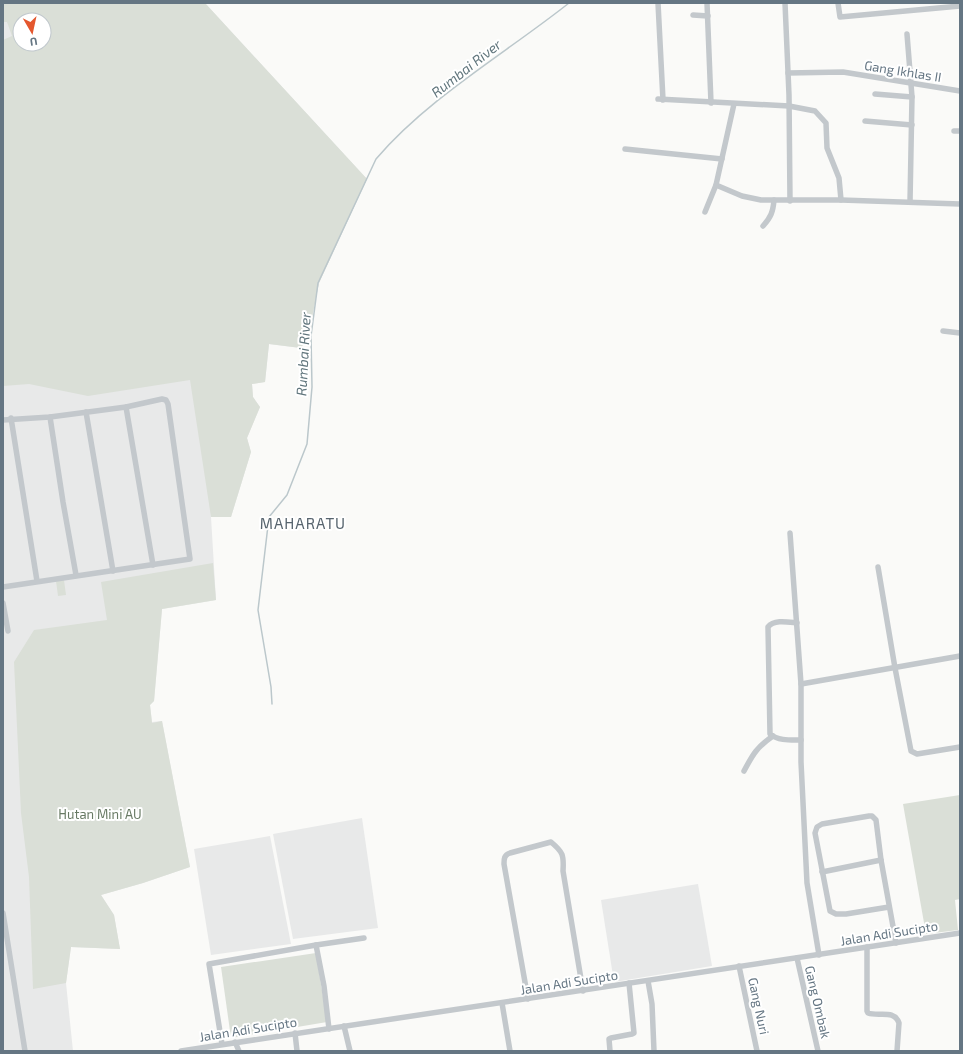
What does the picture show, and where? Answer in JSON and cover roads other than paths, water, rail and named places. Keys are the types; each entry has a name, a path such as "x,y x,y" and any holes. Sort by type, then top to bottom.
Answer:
{"street":[{"path":"658,3 661,100 789,106 812,109 826,123 827,148 839,178 841,200"},
{"path":"707,3 711,103"},
{"path":"785,3 789,106 790,201"},
{"path":"838,3 840,17 960,6"},
{"path":"693,15 708,16"},
{"path":"907,34 912,98 910,202"},
{"name":"Gang Ikhlas II","path":"788,73 841,72 960,91"},
{"path":"875,94 912,98"},
{"path":"705,212 716,185 734,104"},
{"path":"865,121 912,125"},
{"path":"625,149 722,159"},
{"path":"716,185 751,199 960,204"},
{"path":"763,226 770,218 774,200"},
{"path":"943,331 960,333"},
{"path":"3,420 11,418 50,417 126,407 162,399 166,400 168,404 190,559 3,587"},
{"path":"126,407 153,565"},
{"path":"86,412 112,571"},
{"path":"50,417 76,575"},
{"path":"11,418 37,581"},
{"path":"790,533 798,623 801,684 801,770 807,883 819,955"},
{"path":"878,567 911,751 917,754 960,747"},
{"path":"3,603 8,631"},
{"path":"798,623 780,622 770,624 768,627 770,734 783,739 801,740"},
{"path":"801,684 960,656"},
{"path":"744,771 753,753 764,742 773,736"},
{"path":"889,907 836,914 830,911 815,833 816,827 822,824 872,816 876,820 878,826 881,860 896,943"},
{"path":"528,1000 504,858 506,854 551,842 559,849 564,857 564,871 583,990"},
{"path":"822,872 881,860"},
{"path":"3,913 25,1051"},
{"name":"Jalan Adi Sucipto","path":"180,1051 960,934"},
{"path":"222,1044 209,964 316,944 364,938"},
{"path":"316,944 324,986 329,1029"},
{"path":"867,947 867,1011 872,1015 891,1015 897,1020 897,1051"},
{"name":"Gang Ombak","path":"797,958 818,1051"},
{"name":"Gang Nuri","path":"739,966 757,1051"},
{"path":"648,981 652,1004 654,1051"},
{"path":"610,1051 609,1039 634,1033 629,983"},
{"path":"502,1003 510,1051"},
{"path":"344,1026 350,1051"},
{"path":"295,1033 297,1051"},
{"path":"235,1042 239,1051"}],"waterway":[{"name":"Rumbai River","path":"272,704 271,687 258,610 269,517 287,495 307,444 312,387 311,336 318,283 376,159 419,116 443,96 569,3"}],"district":[{"name":"MAHARATU","path":"303,523"}],"park label":[{"name":"Hutan Mini AU","path":"100,814"}]}
